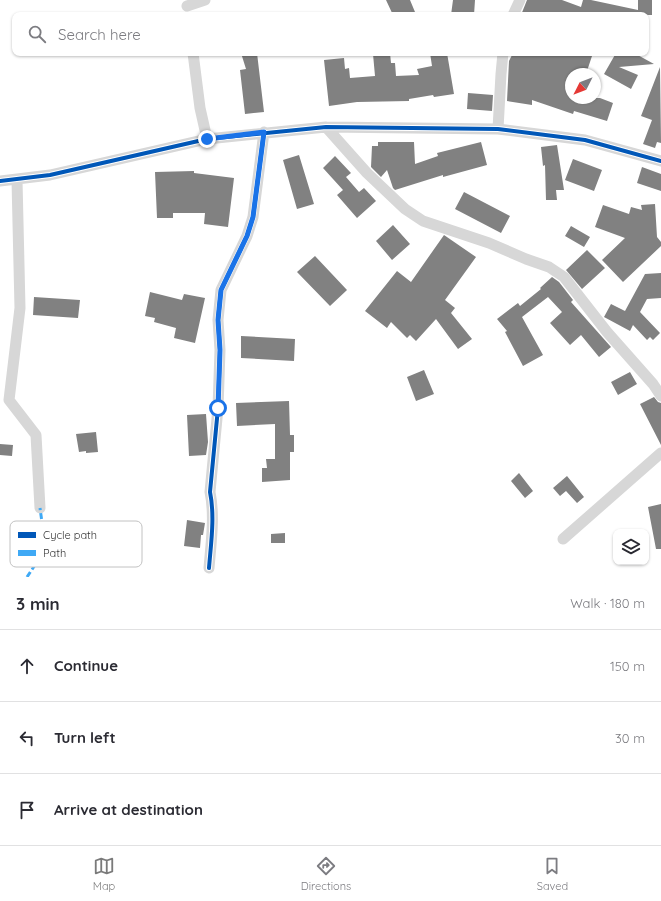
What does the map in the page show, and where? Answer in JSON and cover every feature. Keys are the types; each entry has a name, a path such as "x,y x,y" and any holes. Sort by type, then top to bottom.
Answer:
{"street":[{"path":"187,7 205,0"},
{"path":"514,12 520,0"},
{"path":"193,56 200,108 207,139"},
{"path":"498,129 503,56"},
{"path":"326,127 373,178 405,209 423,221 490,243 526,259 549,267 564,277 608,332 653,384 661,396"},
{"path":"0,181 50,175 207,139 264,132 326,127 498,129 585,140 661,161"},
{"path":"209,568 212,503 210,492 218,408 220,350 218,320 221,290 247,236 253,217 264,132"},
{"path":"17,180 20,308 9,400 36,435 40,508"},
{"path":"563,539 661,452"}],"building":[{"path":"386,0 410,0 415,12 392,12"},
{"path":"453,0 475,0 474,12 451,12"},
{"path":"527,0 562,0 581,7 583,0 591,0 638,10 638,0 652,0 652,15 649,15 649,12 522,12"},
{"path":"242,56 257,56 264,112 245,114 240,70 246,69"},
{"path":"373,56 390,56 391,63 395,63 396,76 419,75 417,69 432,66 430,56 448,56 454,94 434,97 433,95 409,99 409,101 357,102 329,106 324,60 344,58 345,69 349,68 350,78 375,76"},
{"path":"512,56 592,56 588,68 565,68 565,104 601,104 601,98 613,103 607,121 574,111 573,114 532,100 532,105 507,101 509,61"},
{"path":"614,56 639,56 654,64 619,67 638,75 631,89 604,74"},
{"path":"660,67 661,143 657,142 655,148 643,144 652,120 641,116"},
{"path":"468,93 493,95 492,111 467,109"},
{"path":"378,142 414,142 415,164 438,156 437,153 481,142 487,165 443,177 443,175 395,190 387,170 381,177 371,167 372,146 378,146"},
{"path":"557,145 564,190 556,190 557,200 546,200 545,165 543,166 541,147"},
{"path":"299,155 314,204 297,209 283,160"},
{"path":"335,156 351,173 346,177 359,192 364,188 376,201 357,218 337,195 343,190 323,168"},
{"path":"573,159 602,170 594,191 565,180"},
{"path":"642,167 661,174 661,191 637,183"},
{"path":"194,171 194,173 234,178 228,227 204,224 205,213 173,213 173,218 157,218 155,172"},
{"path":"464,192 510,216 501,233 455,209"},
{"path":"655,204 657,237 661,242 661,246 623,282 602,260 625,238 595,227 603,205 629,214 631,207 642,210 641,205"},
{"path":"393,225 410,244 392,260 376,241"},
{"path":"571,226 590,237 584,247 565,236"},
{"path":"444,235 476,257 445,300 455,308 451,313 472,339 458,349 436,319 416,341 410,335 407,338 391,322 387,328 365,311 397,271 411,282"},
{"path":"587,250 605,268 582,289 566,270"},
{"path":"315,256 347,290 330,306 297,272"},
{"path":"661,273 661,298 647,299 640,312 660,333 653,340 650,337 647,340 633,325 630,331 604,317 611,304 625,311 645,274"},
{"path":"552,277 559,282 573,300 571,302 611,347 599,357 581,335 570,345 550,323 562,312 548,297 522,317 543,355 523,366 505,332 507,331 497,319 518,303 520,306 541,289 540,288"},
{"path":"150,292 182,300 184,294 205,298 195,343 174,338 176,328 154,322 155,318 145,316"},
{"path":"34,297 80,300 78,318 33,315"},
{"path":"241,336 295,339 294,361 241,358"},
{"path":"424,370 434,394 416,401 407,377"},
{"path":"630,372 637,384 618,395 611,382"},
{"path":"654,397 661,403 661,445 640,404"},
{"path":"289,401 290,435 294,435 294,452 290,452 290,480 262,482 262,468 267,468 266,459 275,459 275,424 237,426 236,403"},
{"path":"206,414 208,442 206,455 189,456 187,415"},
{"path":"96,432 98,452 79,452 76,434"},
{"path":"0,444 13,445 12,456 0,455"},
{"path":"519,473 533,491 525,498 511,481"},
{"path":"567,476 584,497 577,503 566,491 560,496 553,488"},
{"path":"661,504 661,549 656,549 648,507"},
{"path":"187,520 205,523 203,535 201,535 200,548 184,546"},
{"path":"285,533 285,543 271,543 271,534"}],"marked path":[{"path":"40,508 42,521"},
{"path":"27,577 34,567"}],"cycle path":[{"path":"0,181 50,175 207,139 326,127 498,129 585,140 661,161"},
{"path":"209,568 212,539 210,492 218,408 220,350 218,320 221,290 247,236 253,217 264,132"}],"route":[{"path":"207,139 264,132 253,217 239,256 221,290 218,320 220,350 218,408"}]}
